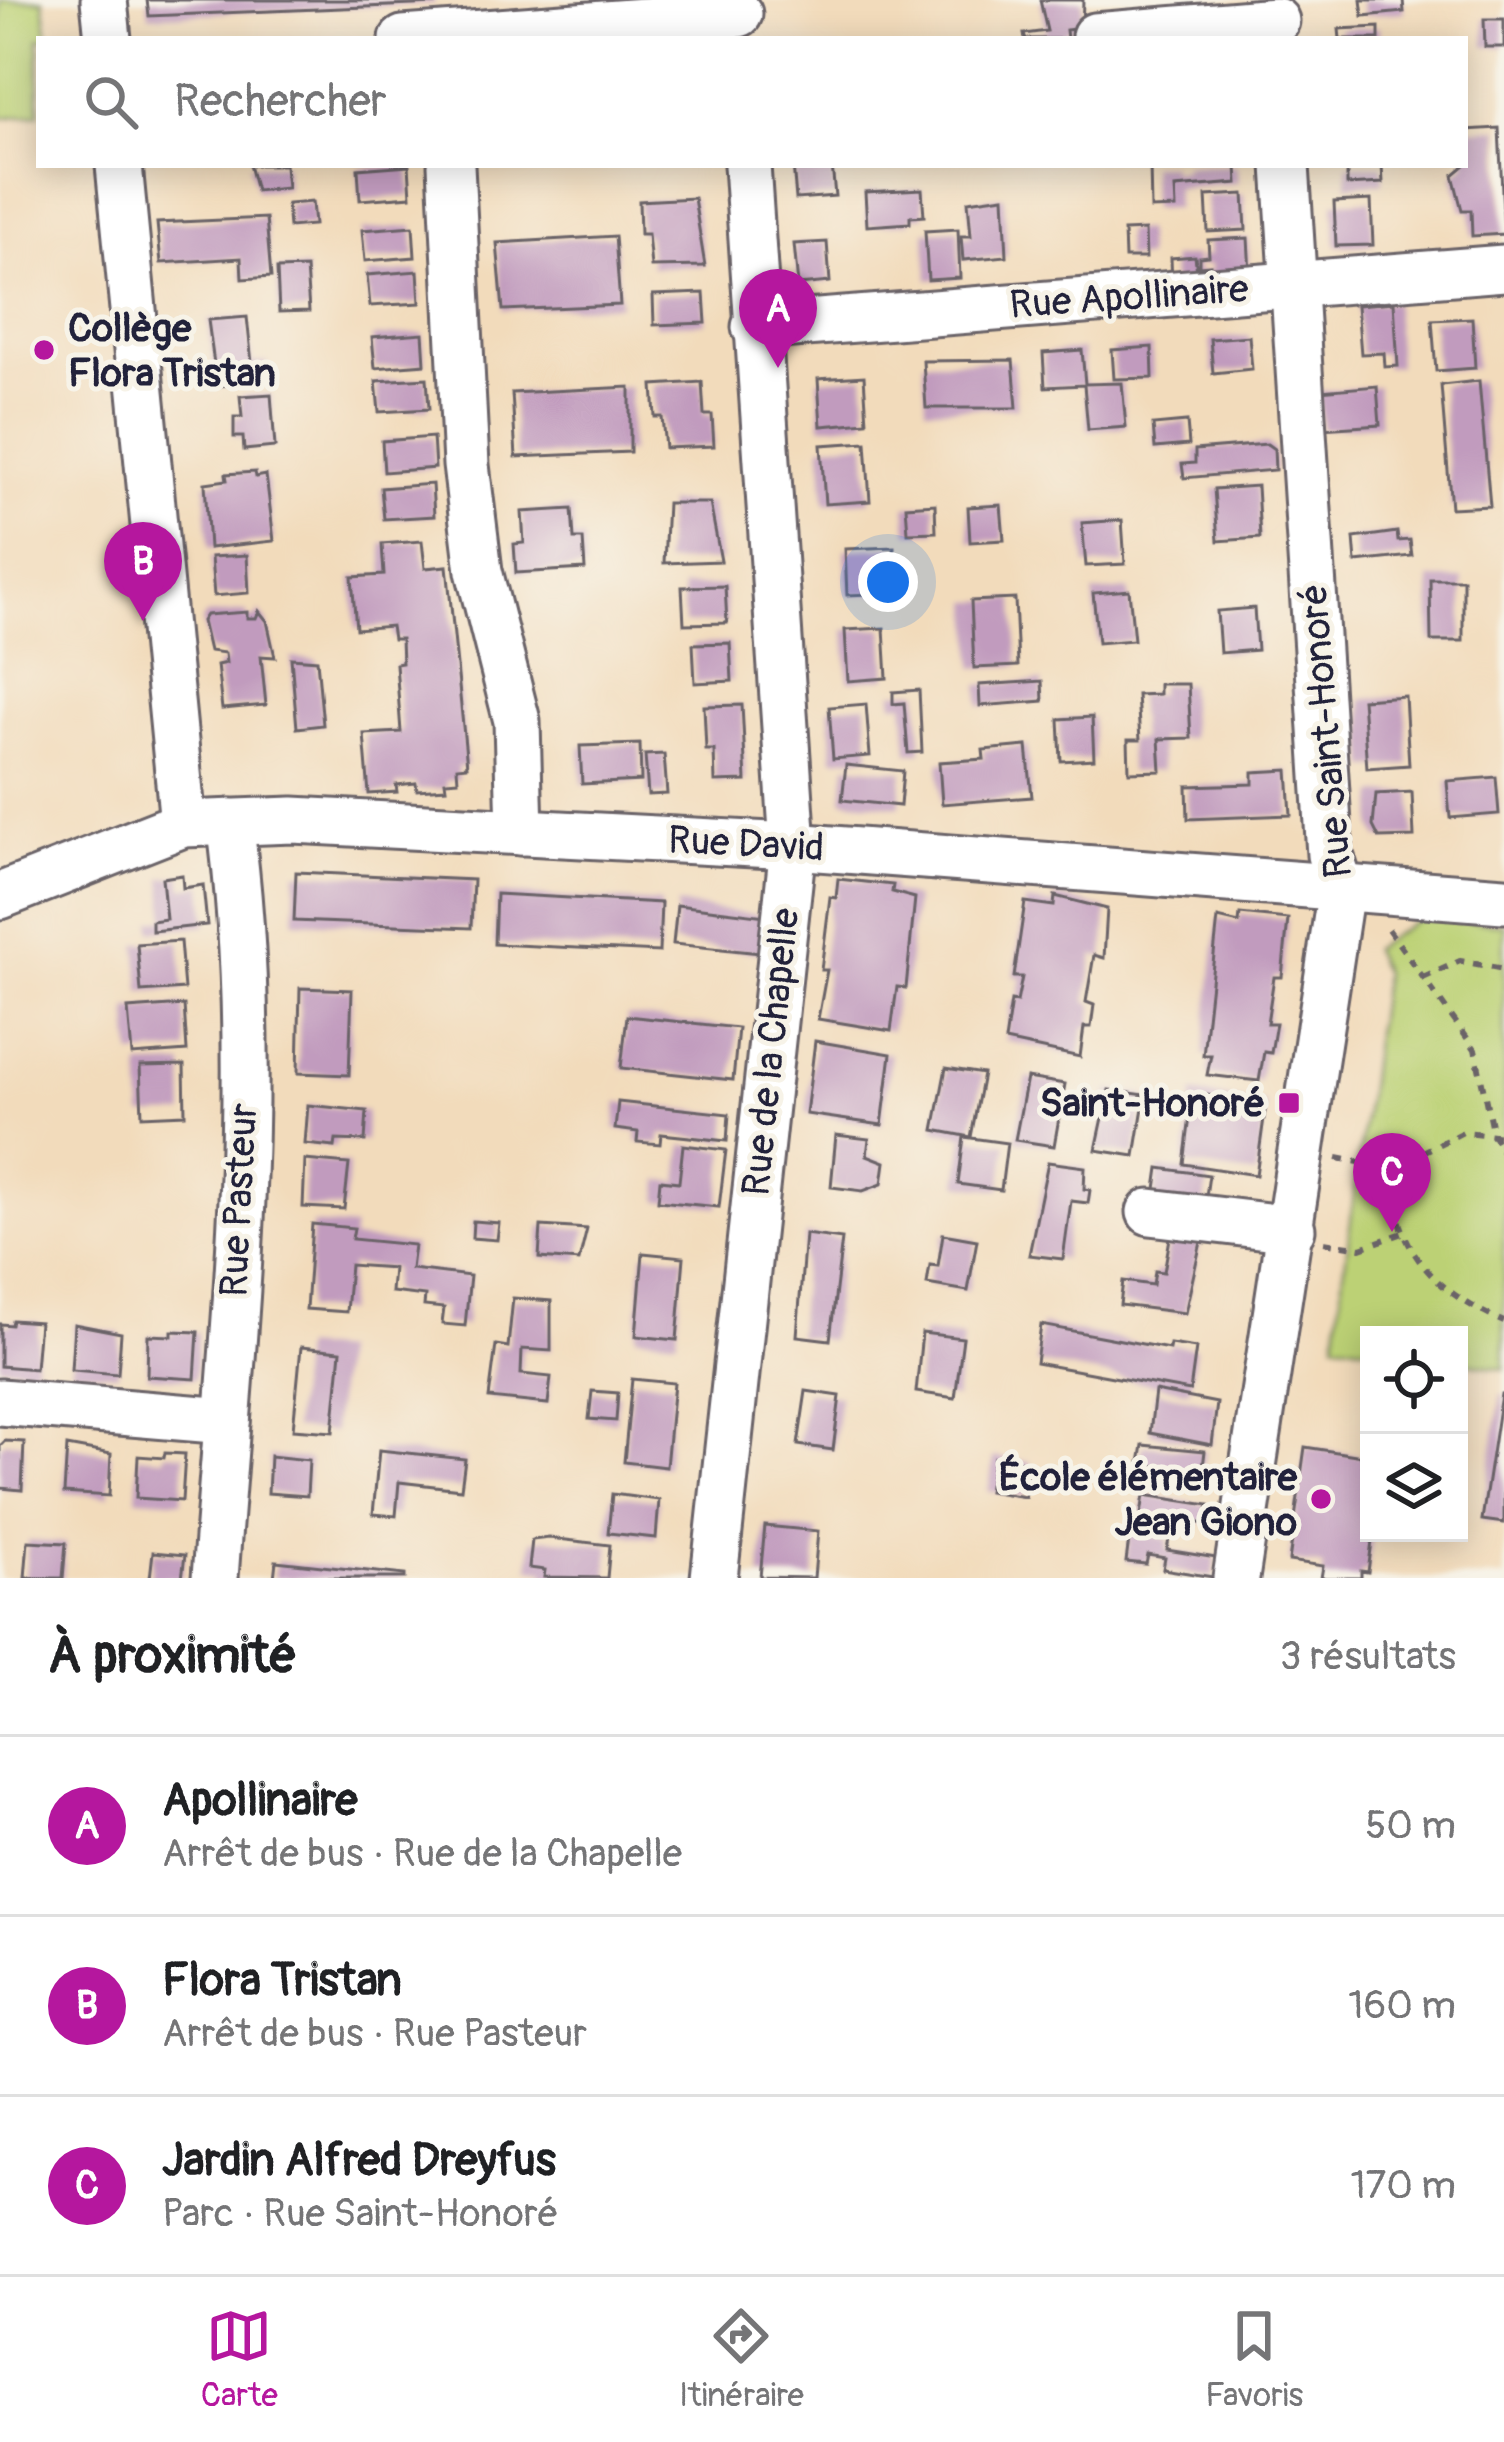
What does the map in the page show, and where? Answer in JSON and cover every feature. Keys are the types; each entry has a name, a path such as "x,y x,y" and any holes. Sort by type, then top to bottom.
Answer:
{"street":[{"path":"104,0 108,36"},
{"path":"466,36 740,18"},
{"path":"1095,36 1276,20"},
{"path":"119,168 183,824"},
{"path":"451,168 466,465 479,571 517,721 520,832"},
{"name":"Rue de la Chapelle","path":"714,1578 793,846 747,168"},
{"name":"Rue Saint-Honoré","path":"1236,1578 1341,889 1330,855 1286,168"},
{"name":"Rue Apollinaire","path":"755,327 1504,268"},
{"name":"Rue David","path":"0,896 183,824 230,822 793,846 1504,900"},
{"name":"Rue Pasteur","path":"215,1578 244,1150 246,984 230,822"},
{"path":"1150,1212 1292,1232"},
{"path":"0,1402 226,1421"}],"path":[{"path":"1422,893 1387,930 1475,1048 1493,1135 1504,1155"},
{"path":"1423,978 1460,961 1504,969"},
{"path":"1304,1155 1391,1168 1463,1132 1504,1136"},
{"path":"1391,1168 1393,1211 1414,1256 1464,1304 1504,1322"},
{"path":"1292,1232 1361,1248 1403,1233"}],"green space":[{"path":"0,0 43,0 48,36 36,36 36,114 0,118"},
{"path":"1421,917 1504,924 1504,1369 1468,1363 1468,1326 1360,1326 1360,1346 1335,1342 1383,973 1372,949"}],"building":[{"path":"147,0 434,0 435,4 149,16"},
{"path":"1040,0 1083,0 1082,28 1066,30 1067,36 1024,34 1047,31"},
{"path":"1361,0 1403,0 1404,12 1363,16"},
{"path":"1484,19 1504,19 1504,47 1485,47"},
{"path":"1379,27 1379,36 1340,36 1339,29"},
{"path":"1499,128 1504,234 1472,236 1471,210 1462,210 1453,175 1468,168 1468,130"},
{"path":"250,168 285,168 287,188 256,191"},
{"path":"409,168 411,196 360,200 358,169"},
{"path":"793,168 832,168 835,196 796,199"},
{"path":"1150,168 1237,168 1238,183 1175,188 1176,208 1151,209"},
{"path":"1347,168 1382,168 1383,183 1347,185"},
{"path":"922,189 924,216 910,217 910,223 867,226 865,192"},
{"path":"1244,194 1246,230 1208,232 1206,196"},
{"path":"1004,196 1007,256 963,260 961,236 971,236 968,201"},
{"path":"694,198 705,266 651,267 648,234 640,234 639,201"},
{"path":"1371,200 1373,245 1336,246 1334,202"},
{"path":"312,202 314,225 289,227 287,204"},
{"path":"266,218 271,277 242,279 241,258 161,263 157,223"},
{"path":"413,226 415,257 365,261 362,230"},
{"path":"958,229 960,278 928,280 925,231"},
{"path":"1145,230 1146,258 1125,258 1124,231"},
{"path":"615,236 620,305 503,310 497,243"},
{"path":"1248,238 1250,274 1172,284 1171,258 1195,256 1197,272 1210,272 1210,265 1199,266 1199,257 1209,256 1208,240"},
{"path":"827,242 830,282 798,285 794,244"},
{"path":"306,268 309,311 279,312 277,269"},
{"path":"418,271 420,303 370,306 367,275"},
{"path":"704,293 706,323 654,325 653,295"},
{"path":"1394,302 1398,366 1385,367 1384,353 1361,354 1357,305"},
{"path":"247,317 252,363 267,362 269,381 217,386 208,320"},
{"path":"1472,318 1475,368 1436,371 1432,320"},
{"path":"423,333 425,364 375,368 372,337"},
{"path":"1249,336 1252,369 1213,373 1210,339"},
{"path":"1152,347 1153,378 1114,379 1112,350"},
{"path":"1082,350 1085,384 1122,383 1126,427 1088,430 1084,385 1045,387 1043,353"},
{"path":"1013,360 1017,408 926,408 923,361"},
{"path":"864,376 867,422 821,426 818,379"},
{"path":"427,378 429,409 379,412 376,381"},
{"path":"1479,381 1490,506 1451,508 1441,385"},
{"path":"702,382 704,415 712,415 714,446 665,448 662,417 655,417 653,385"},
{"path":"1377,386 1380,425 1322,429 1319,391"},
{"path":"630,387 630,452 516,457 512,393"},
{"path":"271,394 275,447 244,450 243,437 234,437 234,417 242,417 240,396"},
{"path":"1187,422 1189,445 1155,448 1153,425"},
{"path":"433,437 435,468 384,472 382,441"},
{"path":"866,442 870,501 825,504 821,445"},
{"path":"1267,444 1274,449 1275,470 1184,478 1182,464 1195,463 1195,450"},
{"path":"255,472 256,477 266,475 274,541 209,548 205,483 227,480 226,474"},
{"path":"432,484 434,516 384,519 381,488"},
{"path":"1257,486 1260,538 1218,541 1214,489"},
{"path":"667,503 710,503 721,561 664,563"},
{"path":"935,504 936,532 908,533 906,506"},
{"path":"1001,505 1004,540 970,542 968,507"},
{"path":"572,509 574,539 583,539 585,569 516,573 514,544 524,543 522,512"},
{"path":"1122,520 1125,564 1086,566 1082,523"},
{"path":"1397,532 1398,541 1410,540 1412,556 1356,562 1354,538"},
{"path":"422,541 425,568 447,566 467,766 457,767 458,780 445,781 446,788 417,790 416,783 396,785 397,792 369,794 364,734 401,732 396,664 402,663 401,639 393,639 391,626 356,629 352,577 384,575 382,544"},
{"path":"894,547 895,593 847,595 845,549"},
{"path":"247,555 249,593 214,596 211,557"},
{"path":"1430,579 1463,579 1463,641 1431,641"},
{"path":"725,586 727,623 684,624 682,587"},
{"path":"1129,590 1134,640 1098,643 1093,593"},
{"path":"1015,599 1018,666 974,668 971,601"},
{"path":"1254,608 1257,650 1220,653 1217,611"},
{"path":"259,611 267,621 275,657 261,656 266,705 222,709 217,665 226,663 225,653 209,651 202,621 206,615 247,612 247,618 256,618"},
{"path":"884,628 887,678 848,681 845,630"},
{"path":"730,643 732,681 695,683 693,644"},
{"path":"291,658 317,660 323,725 297,728"},
{"path":"1042,681 1043,701 980,706 979,685"},
{"path":"1159,684 1188,684 1191,738 1159,739 1161,771 1129,772 1128,740 1140,740 1137,695 1159,694"},
{"path":"919,690 922,752 908,753 904,703 893,704 893,692"},
{"path":"1405,696 1409,765 1367,768 1362,699"},
{"path":"866,704 870,756 833,759 829,707"},
{"path":"742,705 746,781 715,782 714,750 706,750 704,706"},
{"path":"1092,717 1094,759 1061,761 1059,719"},
{"path":"640,744 641,781 582,784 580,746"},
{"path":"1027,746 1032,797 942,804 939,762 984,759 983,750"},
{"path":"664,754 667,794 648,795 645,755"},
{"path":"846,765 903,771 900,806 842,800"},
{"path":"1288,770 1291,815 1188,819 1187,786 1253,784 1253,772"},
{"path":"1496,777 1499,814 1450,818 1447,781"},
{"path":"1412,792 1414,837 1379,838 1373,826 1376,794"},
{"path":"296,872 473,880 471,928 294,921"},
{"path":"182,875 183,888 203,885 207,925 152,931 152,921 166,919 162,878"},
{"path":"838,879 893,885 892,892 915,898 906,988 897,987 891,1031 818,1019 827,970 821,970 830,897 836,898"},
{"path":"496,894 661,903 659,952 494,944"},
{"path":"1055,896 1107,909 1104,958 1094,955 1086,1002 1094,1005 1091,1027 1084,1027 1080,1057 1005,1041 1011,1001 1017,1002 1022,977 1014,977 1025,902 1054,906"},
{"path":"677,905 766,916 761,953 673,944"},
{"path":"1240,914 1288,919 1282,977 1274,977 1267,1023 1276,1023 1271,1053 1264,1052 1259,1081 1207,1075 1211,1055 1203,1055 1218,918 1239,923"},
{"path":"180,941 184,989 141,992 137,944"},
{"path":"300,988 352,990 349,1075 298,1073"},
{"path":"184,1005 187,1051 132,1055 128,1009"},
{"path":"627,1016 738,1028 733,1080 621,1068"},
{"path":"815,1041 891,1054 882,1125 806,1114"},
{"path":"184,1065 185,1114 142,1116 140,1066"},
{"path":"946,1068 983,1074 971,1137 934,1130"},
{"path":"1027,1078 1065,1084 1054,1146 1015,1140"},
{"path":"1109,1090 1145,1095 1135,1156 1096,1150"},
{"path":"1193,1093 1266,1104 1256,1175 1184,1164"},
{"path":"618,1102 729,1114 727,1141 661,1134 660,1144 637,1142 638,1132 615,1129"},
{"path":"308,1105 367,1111 365,1141 336,1140 335,1147 305,1144"},
{"path":"836,1135 869,1139 867,1155 885,1162 882,1184 863,1191 831,1187"},
{"path":"964,1137 1007,1143 1001,1190 958,1184"},
{"path":"683,1145 726,1150 719,1207 658,1201 660,1180 679,1182"},
{"path":"305,1160 349,1164 344,1209 303,1207"},
{"path":"1048,1162 1085,1167 1084,1189 1090,1190 1088,1203 1071,1201 1063,1259 1029,1255"},
{"path":"1159,1168 1209,1175 1204,1210 1154,1203"},
{"path":"473,1221 499,1223 497,1240 472,1238"},
{"path":"1173,1221 1205,1224 1185,1313 1120,1305 1123,1281 1153,1285 1155,1271 1164,1272"},
{"path":"312,1224 354,1228 352,1239 414,1245 411,1269 470,1276 465,1326 442,1324 444,1308 424,1306 425,1296 391,1292 393,1268 350,1265 346,1312 306,1309"},
{"path":"541,1226 587,1229 579,1261 539,1258"},
{"path":"805,1234 842,1239 830,1340 797,1336"},
{"path":"943,1234 977,1240 968,1291 927,1284 930,1265 938,1266"},
{"path":"643,1253 684,1257 677,1340 636,1336"},
{"path":"513,1298 551,1301 551,1351 522,1349 521,1374 551,1377 548,1404 489,1398 496,1345 508,1347"},
{"path":"12,1320 39,1322 35,1369 0,1366 0,1324 11,1325"},
{"path":"74,1324 121,1333 118,1374 71,1370"},
{"path":"1041,1325 1169,1349 1170,1344 1196,1348 1190,1391 1036,1363"},
{"path":"172,1331 198,1332 195,1379 147,1376 148,1335 172,1336"},
{"path":"922,1333 963,1338 955,1398 916,1392"},
{"path":"301,1347 341,1351 333,1432 293,1429"},
{"path":"632,1379 674,1383 666,1467 624,1462"},
{"path":"592,1391 618,1393 616,1421 589,1419"},
{"path":"806,1391 840,1396 833,1450 798,1445"},
{"path":"1155,1391 1217,1403 1212,1445 1150,1433"},
{"path":"1504,1394 1504,1523 1482,1520"},
{"path":"5,1441 24,1442 22,1490 0,1488 0,1446"},
{"path":"1143,1445 1205,1451 1202,1475 1140,1463"},
{"path":"67,1446 111,1454 109,1496 64,1493"},
{"path":"1305,1447 1360,1456 1360,1542 1372,1542 1368,1572 1361,1571 1361,1578 1321,1578 1323,1566 1289,1561"},
{"path":"379,1450 465,1459 461,1489 399,1482 396,1516 373,1514"},
{"path":"165,1453 185,1454 182,1501 136,1498 138,1456 164,1458"},
{"path":"270,1456 309,1460 307,1496 268,1493"},
{"path":"994,1457 1031,1462 1025,1497 988,1491"},
{"path":"612,1494 659,1500 656,1538 608,1533"},
{"path":"1144,1495 1209,1505 1207,1524 1141,1515"},
{"path":"1131,1524 1151,1527 1150,1536 1169,1539 1167,1550 1216,1558 1213,1577 1163,1569 1165,1558 1148,1555 1146,1564 1126,1562"},
{"path":"765,1526 818,1531 814,1578 760,1577"},
{"path":"532,1540 610,1545 607,1578 544,1577 545,1570 529,1568"},
{"path":"28,1541 66,1543 63,1578 25,1578"},
{"path":"153,1552 185,1555 182,1578 150,1578"},
{"path":"276,1561 405,1575 405,1578 274,1578"}],"place":[{"name":"Collège Flora Tristan","path":"44,350"},
{"name":"Apollinaire","path":"778,368"},
{"name":"Flora Tristan","path":"143,621"},
{"name":"Saint-Honoré","path":"1289,1103"},
{"name":"Jardin Alfred Dreyfus","path":"1392,1232"},
{"name":"École élémentaire Jean Giono","path":"1321,1499"}]}
